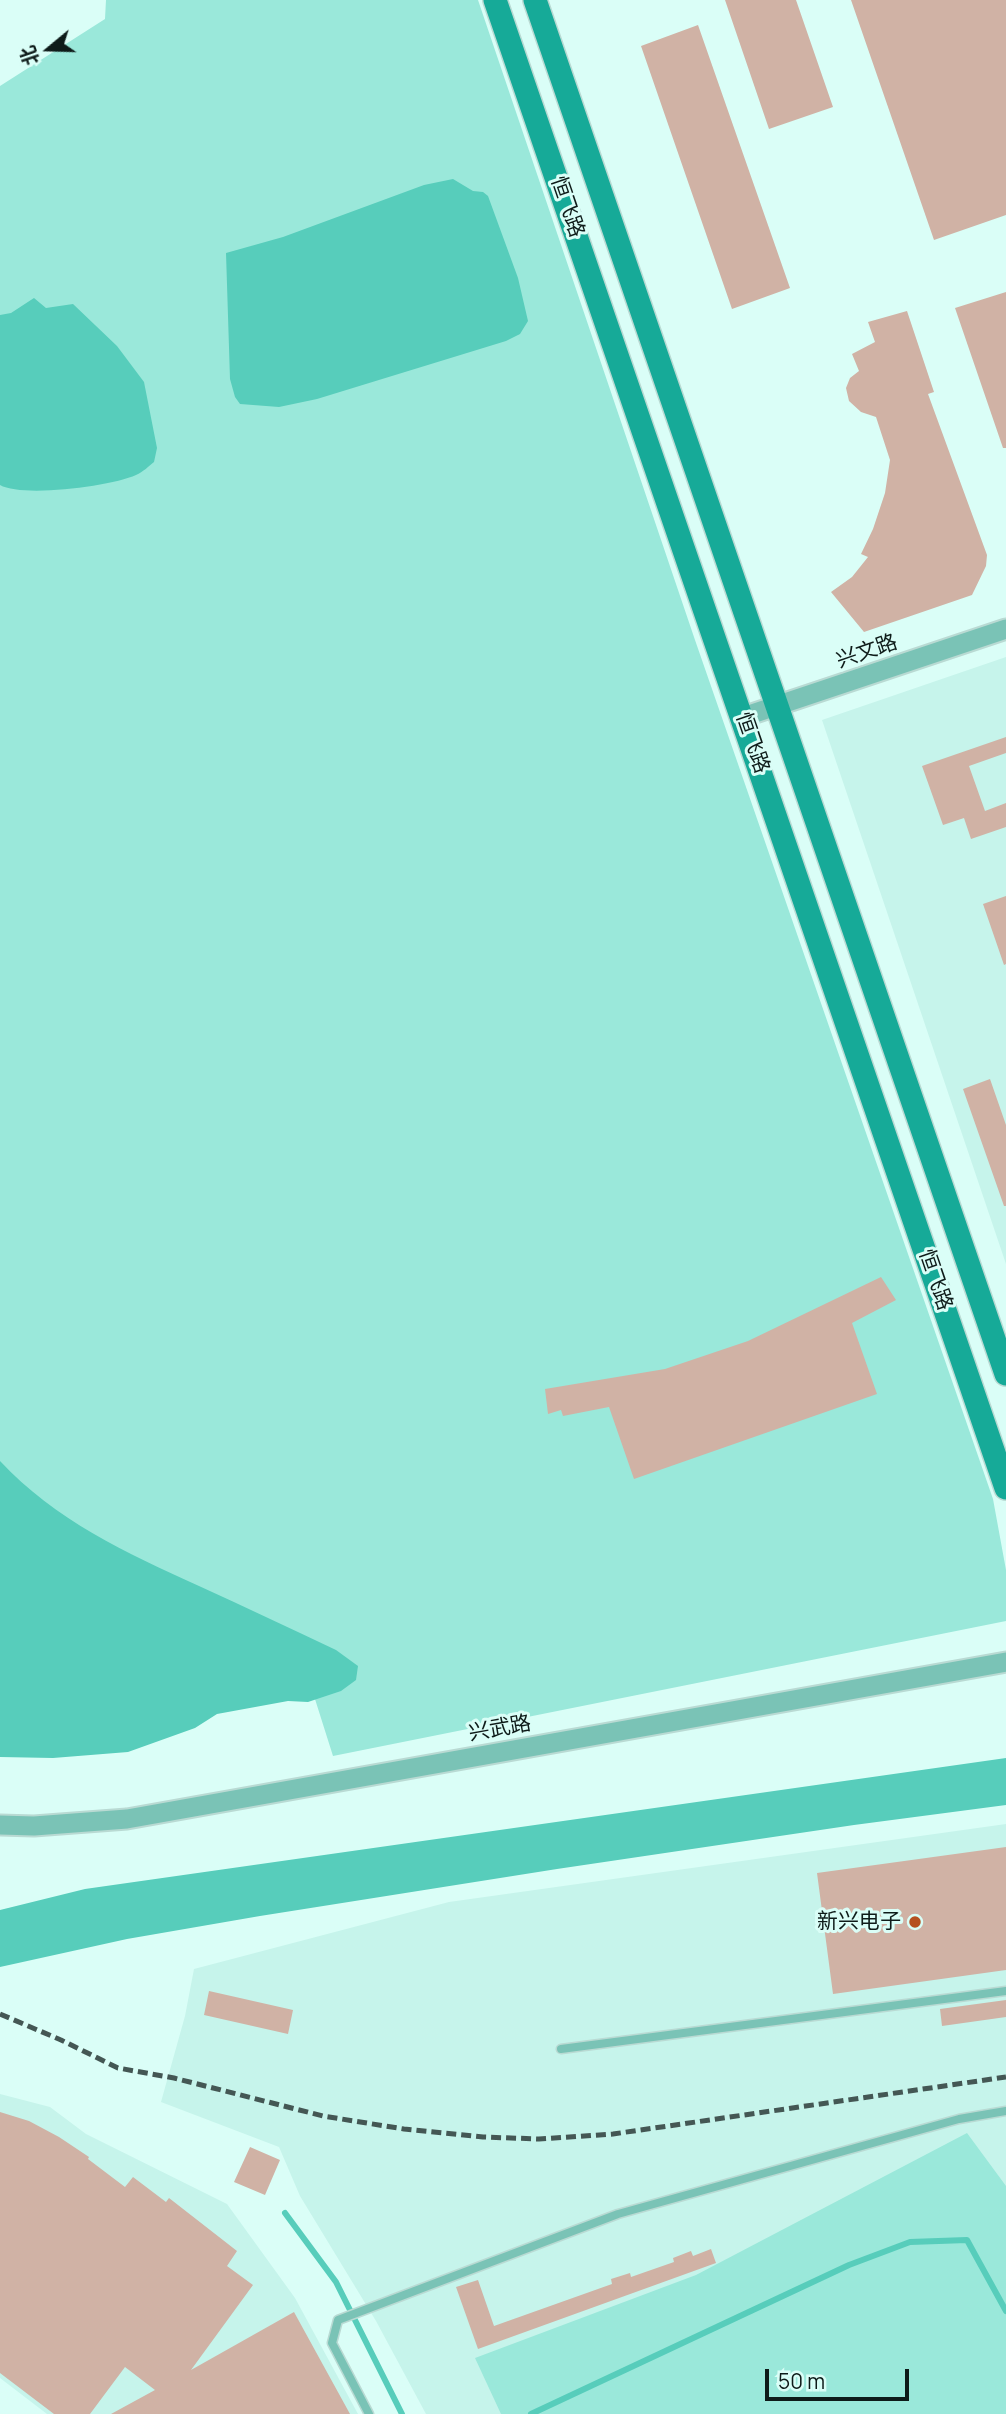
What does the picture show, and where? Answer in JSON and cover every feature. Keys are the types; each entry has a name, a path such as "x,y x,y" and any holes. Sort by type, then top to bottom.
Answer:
{"main road":[{"name":"恒飞路","path":"495,0 1006,1488"},
{"name":"恒飞路","path":"536,0 1006,1374"}],"street":[{"name":"兴文路","path":"743,717 1006,629"},
{"name":"兴武路","path":"0,1825 34,1826 127,1819 1006,1662"}],"lane":[{"path":"561,2049 1006,1991"},
{"path":"369,2414 332,2343 338,2320 618,2214 959,2119 1006,2111"}],"shaded area":[{"path":"106,0 478,0 695,640 993,1499 1006,1570 1006,1621 333,1756 302,1658 0,1481 0,86 105,19"},
{"path":"453,179 488,196 518,278 528,321 520,334 506,341 317,399 279,407 240,404 230,379 226,253 283,237 424,185"},
{"path":"34,298 46,308 73,304 117,346 144,382 157,448 154,462 136,475 108,483 68,489 11,489 0,485 0,315 11,313"},
{"path":"1006,657 1006,1264 822,720"},
{"path":"0,1461 44,1501 118,1548 336,1650 358,1666 356,1680 341,1691 308,1702 288,1701 217,1714 195,1728 128,1752 53,1758 0,1757"},
{"path":"1006,1758 1006,1805 557,1869 260,1916 127,1939 0,1967 0,1910 85,1889"},
{"path":"1006,1824 1006,2209 511,2414 426,2414 376,2321 300,2196 279,2147 161,2102 185,2016 194,1969 449,1902"},
{"path":"0,2094 50,2107 86,2134 227,2204 295,2298 358,2414 47,2414 0,2378"},
{"path":"967,2133 1006,2186 1006,2414 501,2414 475,2358 696,2275"}],"building":[{"path":"725,0 796,0 833,107 769,129"},
{"path":"851,0 1006,0 1006,215 934,240"},
{"path":"698,25 790,288 732,309 641,46"},
{"path":"1006,292 1006,448 1003,448 955,308"},
{"path":"907,311 934,392 928,394 987,555 986,566 972,595 864,632 831,592 852,577 868,557 861,554 885,493 890,460 876,417 861,412 849,401 846,388 850,378 859,371 852,354 875,342 868,322"},
{"path":"1006,737 1006,753 969,766 985,811 1006,803 1006,827 971,839 964,818 943,825 922,766"},
{"path":"1006,896 1006,964 1004,965 983,904"},
{"path":"990,1079 1006,1125 1006,1206 963,1089"},
{"path":"881,1277 896,1300 852,1323 877,1394 634,1479 609,1407 563,1416 561,1410 548,1414 545,1389 665,1369 748,1341"},
{"name":"新兴电子","path":"1006,1847 1006,1970 833,1994 817,1873"},
{"path":"209,1991 293,2010 288,2034 204,2015"},
{"path":"1006,2000 1006,2017 942,2026 940,2009"},
{"path":"0,2112 29,2121 59,2137 89,2157 88,2159 125,2187 133,2177 166,2202 169,2198 237,2251 227,2266 253,2285 191,2370 294,2312 350,2414 111,2414 155,2390 125,2367 90,2414 54,2414 0,2373"},
{"path":"250,2147 280,2160 265,2195 234,2182"},
{"path":"711,2249 716,2263 478,2349 456,2287 478,2280 494,2326 612,2284 611,2279 630,2273 631,2277 674,2262 673,2258 691,2251 693,2256"}],"waterway":[{"path":"285,2213 336,2282 402,2414"},
{"path":"531,2414 849,2265 910,2242 967,2240 1006,2311"}],"railway":[{"path":"0,2014 118,2068 174,2078 323,2116 404,2129 483,2137 539,2139 613,2134 1006,2077"}],"place":[{"name":"新兴电子","path":"915,1922"}]}
